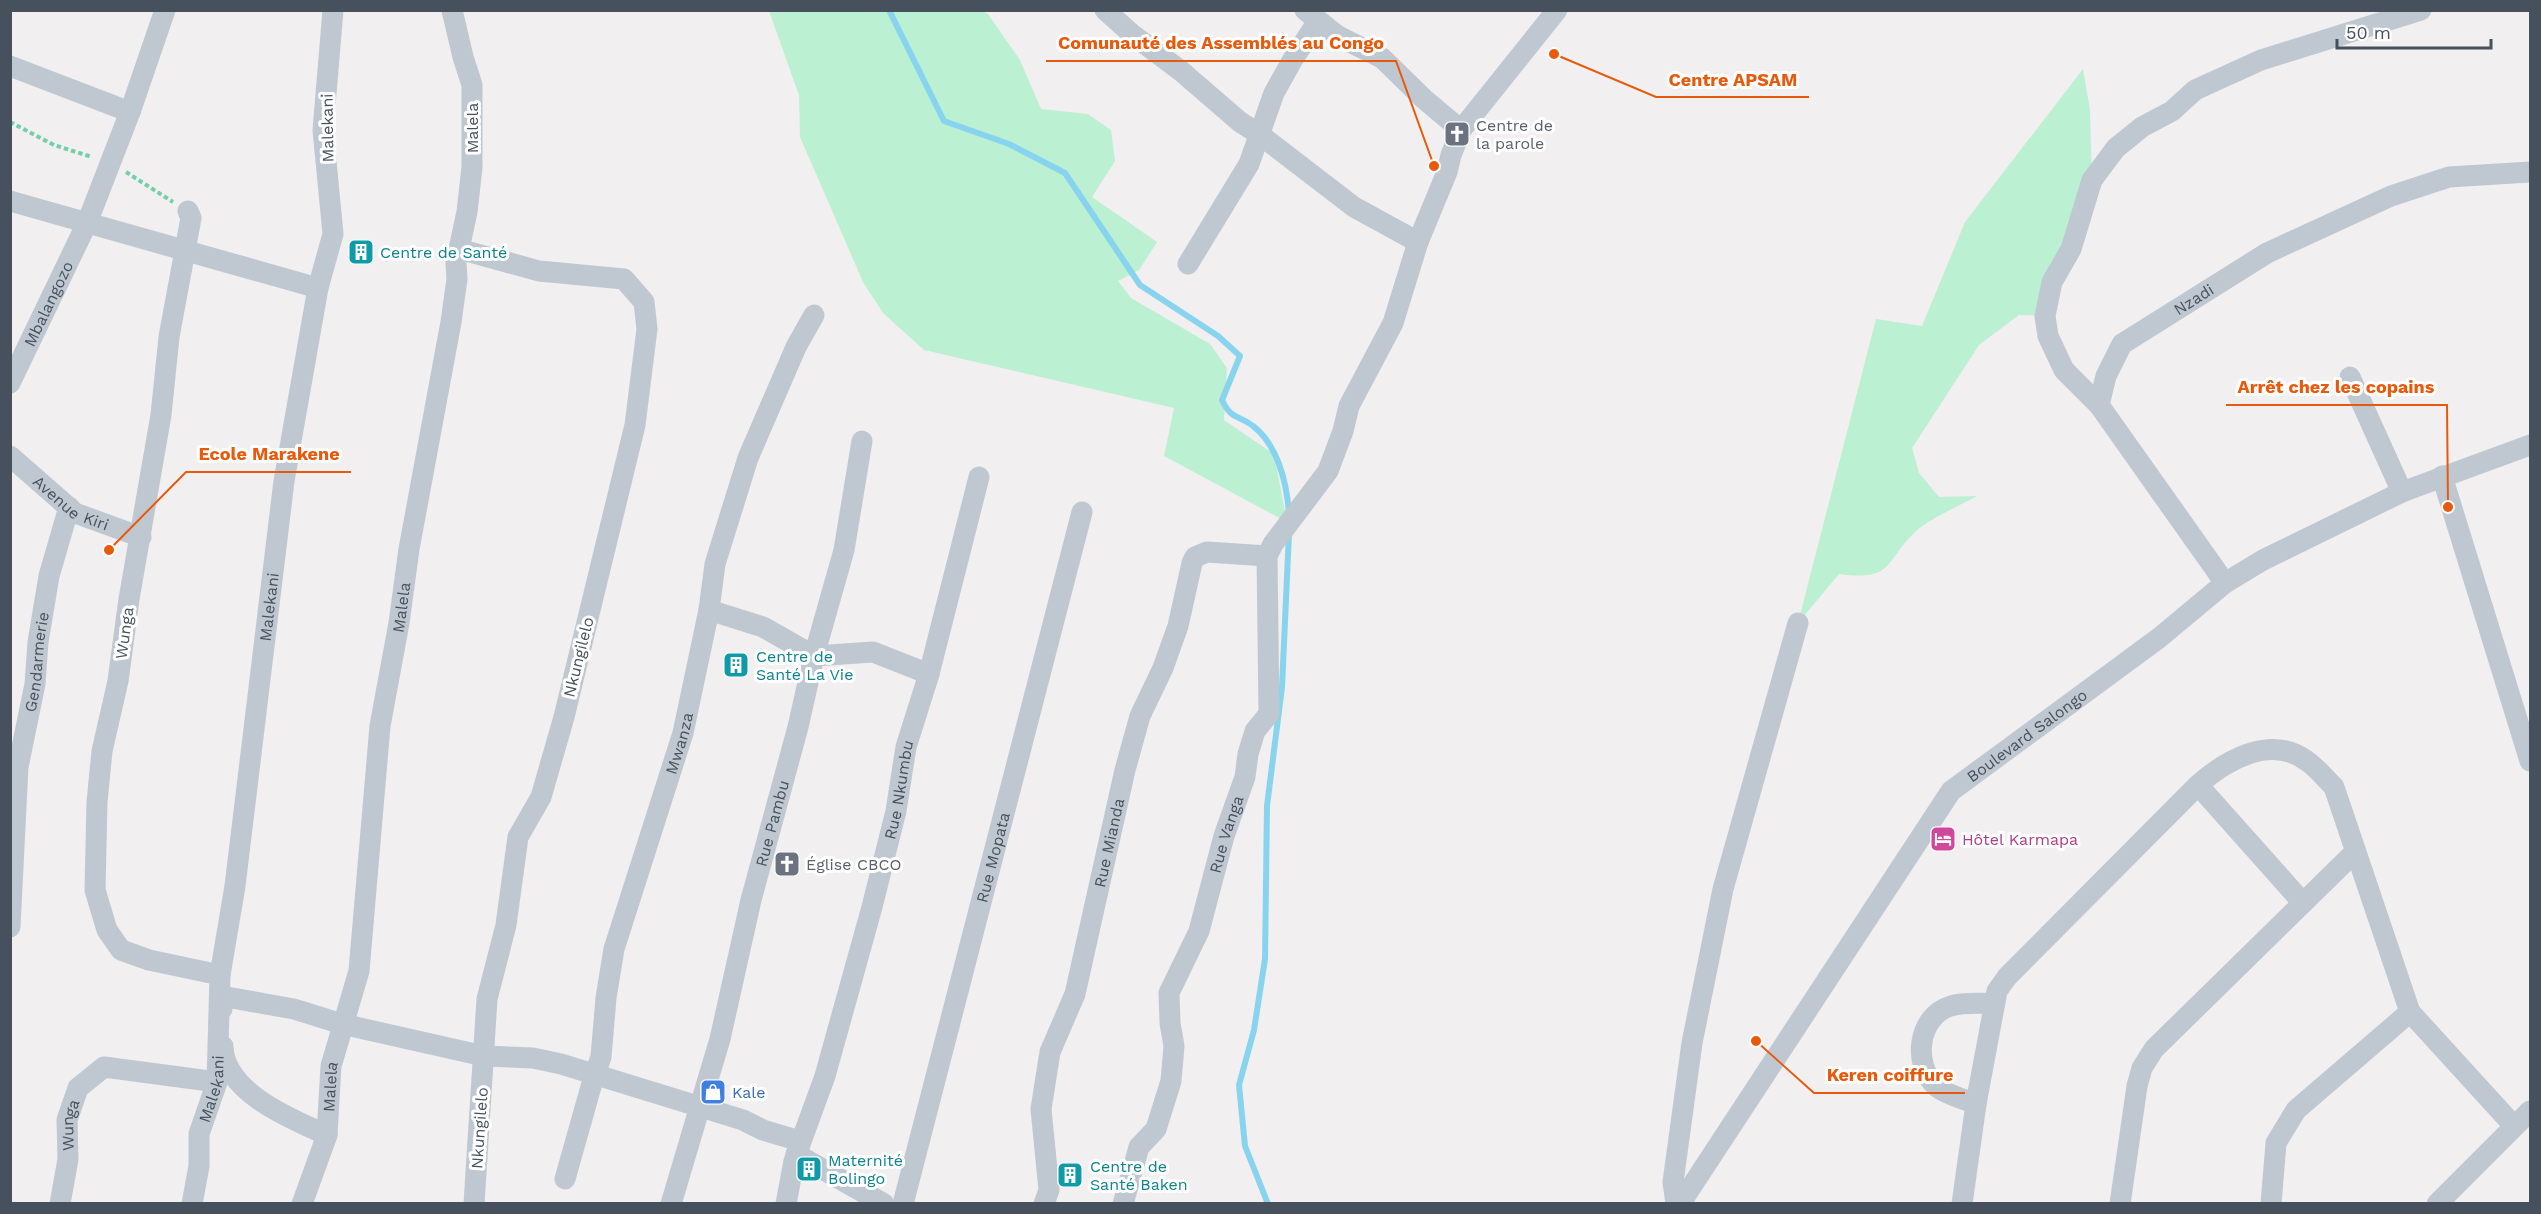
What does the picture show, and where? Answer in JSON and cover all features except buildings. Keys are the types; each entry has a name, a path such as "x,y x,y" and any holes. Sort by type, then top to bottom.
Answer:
{"street":[{"name":"Mbalangozo","path":"10,383 87,223 130,112 165,10"},
{"name":"Malekani","path":"192,1203 199,1166 199,1134 217,1082 221,986 284,481 318,288 333,234 324,130 333,10"},
{"name":"Malela","path":"302,1203 327,1135 331,1066 359,971 380,726 399,622 409,549 451,322 459,249 467,212 472,167 472,85 452,10"},
{"path":"1105,10 1240,122 1354,207 1418,242"},
{"path":"1267,555 1328,471 1344,431 1349,406 1393,323 1418,242 1447,172 1461,130 1557,10"},
{"path":"2225,583 2099,405 2064,370 2048,336 2045,316 2052,282 2071,249 2092,180 2116,148 2142,127 2172,111 2195,90 2252,64 2421,10"},
{"path":"1188,264 1249,164 1274,93 1293,59 1312,16 1338,36 1382,58 1424,99 1461,130"},
{"path":"10,66 130,112"},
{"name":"Nzadi","path":"2099,405 2106,376 2122,344 2267,253 2391,196 2449,177 2530,172"},
{"path":"10,201 318,288"},
{"name":"Wunga","path":"188,212 191,218 183,251 169,337 161,415 129,599 118,681 102,751 97,802 95,890 107,930 121,950 221,986 342,1024 484,1056 533,1058 743,1120 798,1148 884,1203"},
{"name":"Nkungilelo","path":"459,249 539,271 624,279 644,302 647,329 635,425 564,717 542,797 518,837 506,925 487,999 474,1203"},
{"name":"Mwanza","path":"565,1179 594,1076 602,1057 606,998 614,949 683,733 710,610 715,564 748,458 796,347 814,315"},
{"path":"2350,377 2402,492"},
{"name":"Rue Pambu","path":"671,1203 720,1039 751,900 844,550 862,441"},
{"name":"Boulevard Salongo","path":"1680,1203 1951,791 2159,638 2225,583 2263,560 2402,492 2530,445"},
{"name":"Avenue Kiri","path":"10,456 75,513 141,537"},
{"path":"2442,476 2530,761"},
{"name":"Rue Nkumbu","path":"786,1203 798,1148 827,1070 896,811 906,747 929,674 979,477"},
{"name":"Gendarmerie","path":"10,927 18,767 35,684 38,642 48,576 69,507"},
{"name":"Rue Mopata","path":"903,1203 1082,512"},
{"name":"Rue Mianda","path":"1044,1203 1049,1190 1041,1109 1050,1052 1075,994 1125,770 1140,716 1163,668 1178,626 1192,564 1195,557 1207,552 1267,555"},
{"name":"Rue Vanga","path":"1124,1203 1139,1147 1156,1129 1171,1081 1174,1046 1170,1023 1169,993 1199,931 1224,836 1245,777 1255,731 1269,714 1267,555"},
{"path":"710,610 763,627 814,656 873,652 929,674"},
{"path":"1676,1203 1673,1182 1692,1043 1723,889 1798,623"},
{"path":"1962,1203 1976,1104 1997,991 2007,977 2198,785 2217,768 2237,757 2262,751 2286,751 2306,760 2334,787 2410,1012 2514,1126"},
{"path":"2198,785 2303,903"},
{"path":"2120,1203 2137,1086 2142,1068 2154,1049 2355,852"},
{"path":"221,986 223,1053 241,1087 282,1115 327,1135"},
{"path":"1976,1104 1938,1088 1927,1076 1920,1056 1923,1036 1935,1017 1950,1006 1993,1003"},
{"path":"2271,1203 2276,1143 2296,1110 2410,1012"},
{"name":"Wunga","path":"60,1203 68,1159 66,1120 78,1088 104,1067 217,1082"},
{"path":"2437,1203 2530,1111"}],"green space":[{"path":"769,11 982,11 988,14 1020,60 1041,109 1088,114 1111,130 1115,161 1092,197 1157,242 1139,270 1118,281 1131,298 1210,344 1227,368 1224,420 1274,454 1287,522 1164,456 1174,408 924,350 883,313 863,282 800,137 799,95"},
{"path":"2083,69 2090,110 2092,180 2045,316 2019,315 1979,345 1912,448 1919,473 1939,497 1977,496 1922,526 1905,542 1892,561 1879,572 1870,575 1839,574 1798,623 1876,319 1922,326 1965,222"}],"waterway":[{"path":"889,10 944,121 1009,144 1065,173 1140,285 1218,336 1240,356 1222,400 1229,411 1248,422 1262,434 1275,454 1286,490 1289,514"},
{"path":"1268,1204 1245,1146 1239,1085 1254,1030 1265,959 1267,806 1282,687 1289,533"}],"place":[{"name":"Centre APSAM","path":"1554,54"},
{"name":"Centre de la parole","path":"1457,134"},
{"name":"Comunauté des Assemblés au Congo","path":"1434,166"},
{"name":"Centre de Santé","path":"361,252"},
{"name":"Arrêt chez les copains","path":"2448,507"},
{"name":"Ecole Marakene","path":"109,550"},
{"name":"Centre de Santé La Vie","path":"736,665"},
{"name":"Hôtel Karmapa","path":"1943,839"},
{"name":"Église CBCO","path":"787,864"},
{"name":"Keren coiffure","path":"1756,1041"},
{"name":"Kale","path":"713,1092"},
{"name":"Maternité Bolingo","path":"809,1169"},
{"name":"Centre de Santé Baken","path":"1070,1175"}]}
